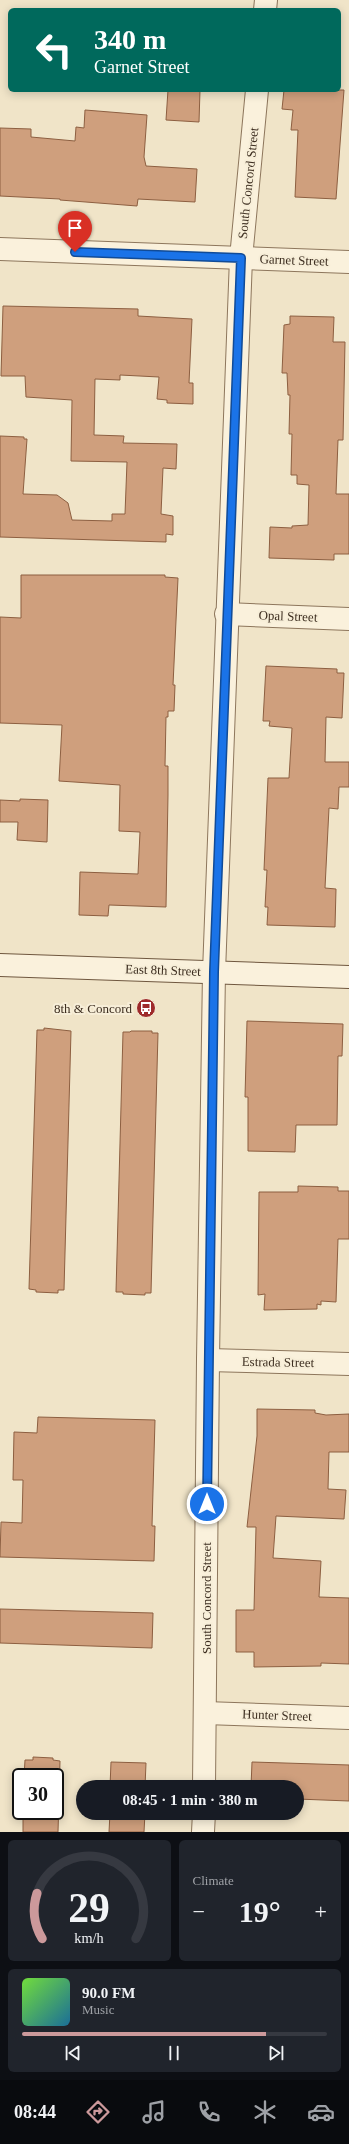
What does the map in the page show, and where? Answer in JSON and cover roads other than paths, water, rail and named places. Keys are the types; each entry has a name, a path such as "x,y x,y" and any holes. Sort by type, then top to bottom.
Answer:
{"street":[{"name":"South Concord Street","path":"204,1780 208,1360 214,972 226,614 241,258 257,92"},
{"name":"Garnet Street","path":"0,249 349,262"},
{"name":"Opal Street","path":"226,614 349,619"},
{"name":"East 8th Street","path":"0,965 349,977"},
{"name":"Estrada Street","path":"208,1360 349,1364"},
{"name":"Hunter Street","path":"205,1713 349,1718"},
{"path":"203,1832 204,1820"}],"place":[{"name":"8th & Concord","path":"146,1008"}]}
